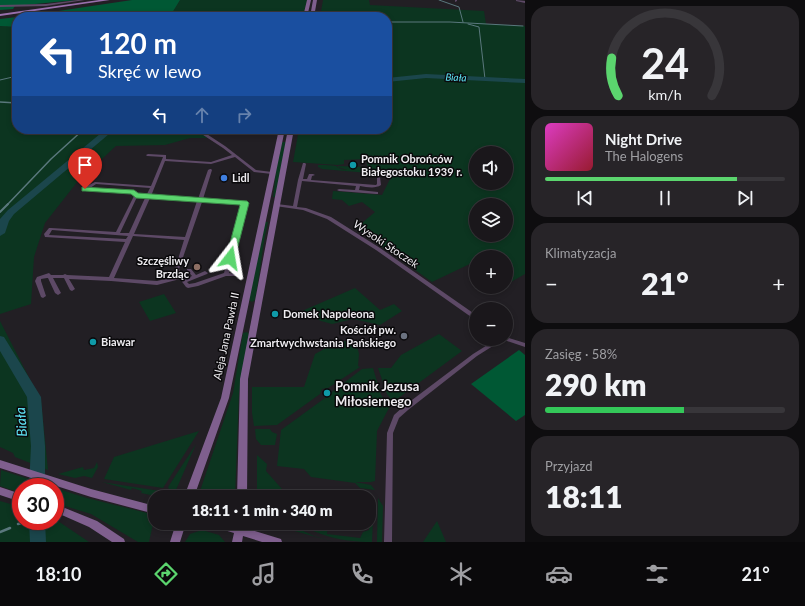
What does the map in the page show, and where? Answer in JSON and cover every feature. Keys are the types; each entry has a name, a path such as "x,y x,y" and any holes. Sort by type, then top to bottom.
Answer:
{"main road":[{"path":"14,12 96,0"},
{"path":"15,12 108,0"},
{"path":"306,12 309,0"},
{"path":"313,12 315,0"},
{"path":"0,14 12,12"},
{"path":"0,14 12,12"},
{"name":"Aleja Jana Pawła II","path":"192,490 225,398 281,134"},
{"path":"242,490 244,379 290,134"},
{"path":"279,140 289,141"},
{"path":"266,204 277,205"},
{"path":"262,220 274,221"},
{"path":"0,464 48,480 148,508"},
{"path":"0,491 12,495"},
{"path":"64,512 93,524 120,542"},
{"path":"175,542 179,530"},
{"path":"237,542 239,530"},
{"path":"247,530 277,542"}],"street":[{"path":"0,6 42,5 84,0"},
{"path":"517,0 525,2"},
{"path":"203,134 255,171 272,173"},
{"path":"111,279 166,156 148,155"},
{"path":"164,160 210,163 234,156"},
{"path":"295,207 304,164"},
{"path":"210,170 178,269 182,279 188,286 192,286 226,274 238,275"},
{"path":"309,181 310,175 313,175"},
{"path":"336,186 380,185 379,178"},
{"path":"300,180 357,191 376,193"},
{"path":"153,187 95,183 85,189 134,192 136,196 244,203 226,274"},
{"path":"357,191 358,185"},
{"path":"118,234 136,196"},
{"name":"Wysoki Stoczek","path":"277,205 312,211 329,218 378,249 469,313"},
{"path":"128,241 47,236 46,234 51,229 187,239"},
{"path":"73,238 76,231"},
{"path":"189,270 195,277"},
{"path":"43,296 38,281 39,278 49,276 157,283 195,277 205,273"},
{"path":"49,276 58,293"},
{"path":"66,276 72,289"},
{"path":"82,277 85,284"},
{"path":"513,341 525,345"},
{"path":"388,542 390,433 396,417 475,355 490,346"}],"green space":[{"path":"0,0 76,0 15,6 13,9 0,10"},
{"path":"132,0 180,0 173,12 52,12"},
{"path":"180,0 307,0 304,12 173,12"},
{"path":"323,0 369,0 370,5 484,11 486,24 525,26 525,274 513,281 513,250 469,250 469,264 432,282 356,228 375,212 362,202 349,206 342,200 332,199 333,191 382,195 392,175 322,169 318,167 318,165 332,165 338,167 368,167 366,159 344,160 344,164 338,165 293,162 298,134 392,134 392,12 321,12"},
{"path":"12,18 12,27 0,26 0,19"},
{"path":"0,26 12,27 12,134 202,134 208,138 190,138 165,145 116,146 78,181 45,223 34,257 31,304 0,314"},
{"path":"282,142 286,142 275,197 273,197 276,171"},
{"path":"265,222 268,222 255,300 252,302 249,300"},
{"path":"355,288 380,310 394,304 402,311 380,325 353,319 332,324 321,321 302,311"},
{"path":"164,294 176,313 150,321 139,302"},
{"path":"0,321 41,401 48,470 15,457 13,453 0,447"},
{"path":"247,332 249,334 239,393 235,490 200,490 233,393 243,333"},
{"path":"439,334 462,351 393,402 387,394 378,368 391,368 401,355"},
{"path":"339,341 349,341 357,346 359,354 358,366 360,367 328,388 322,389 320,394 277,425 254,426 252,413 252,387 304,387 315,354"},
{"path":"519,350 525,355 525,415 516,421 471,384"},
{"path":"373,368 381,395 390,406 377,431 375,481 355,482 371,485 375,490 360,488 355,483 311,477 304,469 277,466 281,430 325,398 330,396 332,392 362,369"},
{"path":"255,429 270,429 272,432 277,434 275,445 261,445 256,439"},
{"path":"199,431 163,488 104,479 114,457"},
{"path":"196,444 176,490 169,489 168,487"},
{"path":"257,455 267,464 266,471 283,490 257,490"},
{"path":"97,462 98,467 92,478 84,476 75,478 58,474 83,467 84,470 94,468"},
{"path":"1,470 25,478 12,478 12,490 0,486"},
{"path":"102,482 154,490 148,490 148,494 141,493 142,491 132,488 131,490"},
{"path":"64,491 148,513 148,530 152,530 149,542 138,542 91,514 64,506"},
{"path":"378,498 383,506 382,542 377,542"},
{"path":"0,501 12,504 12,530 64,530 64,525 89,542 0,542"},
{"path":"437,521 446,542 423,542"},
{"path":"202,530 219,535 225,542 185,542 190,534"},
{"path":"291,530 301,530 314,536 334,542"},
{"path":"312,530 327,530 327,534 360,538 363,532 373,530 372,542 351,541 332,537"}],"waterway":[{"path":"439,0 459,7 463,22"},
{"path":"392,22 450,22 523,26"},
{"path":"468,24 479,27 485,79"},
{"name":"Biała","path":"392,79 426,76 525,81"},
{"path":"0,80 12,77"},
{"path":"0,102 12,103"},
{"path":"7,205 51,159 78,134"},
{"name":"Biała","path":"0,233 4,220 11,212 105,134"},
{"path":"0,212 7,205"},
{"name":"Biała","path":"0,340 34,397 38,446 37,478"},
{"path":"0,532 10,528"},
{"name":"Biała","path":"37,530 38,542"}],"place":[{"name":"Pomnik Obrońców Białegostoku 1939 r.","path":"353,165"},
{"name":"Lidl","path":"224,178"},
{"name":"Szczęśliwy Brzdąc","path":"197,267"},
{"name":"Domek Napoleona","path":"275,314"},
{"name":"Kościół pw. Zmartwychwstania Pańskiego","path":"404,336"},
{"name":"Biawar","path":"93,342"},
{"name":"Pomnik Jezusa Miłosiernego","path":"327,393"}],"route":[{"path":"85,189 134,192 136,196 244,203 230,258"}]}
